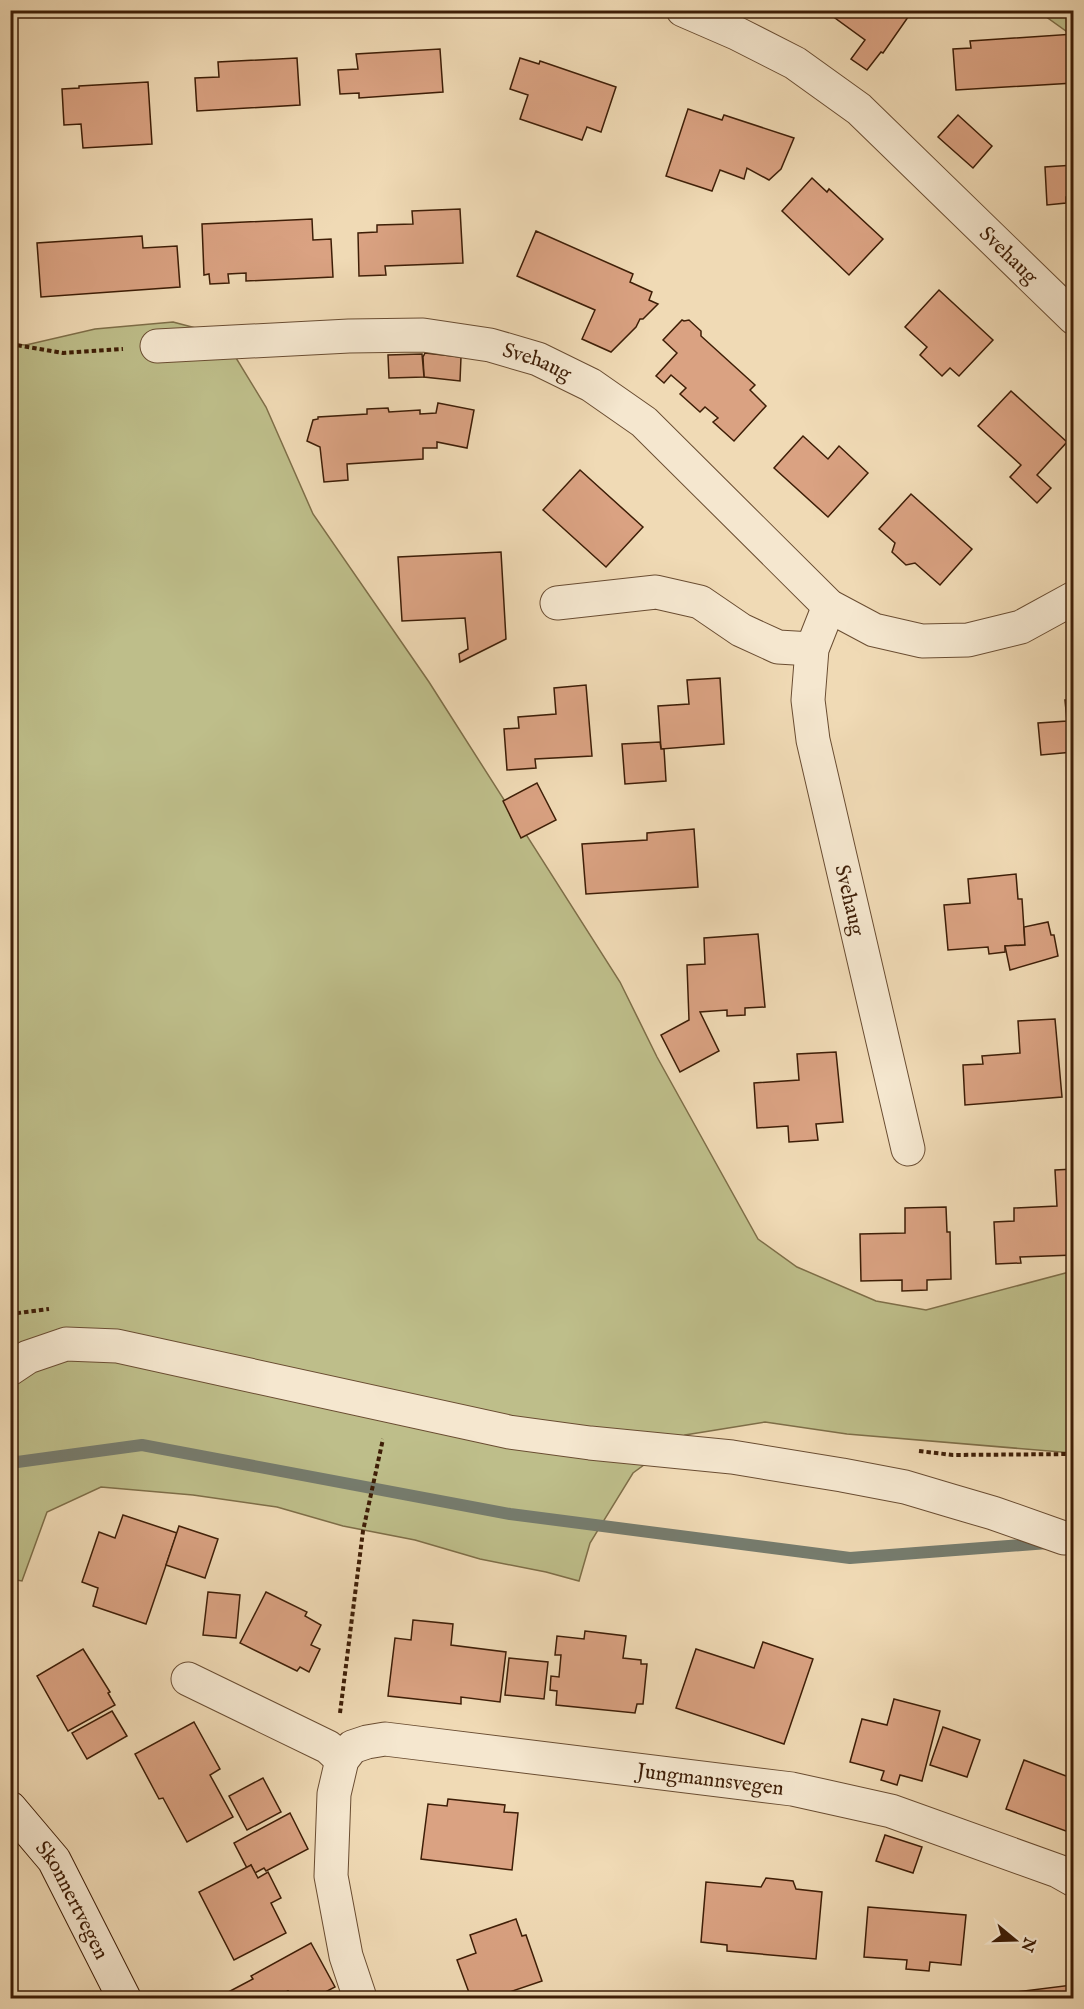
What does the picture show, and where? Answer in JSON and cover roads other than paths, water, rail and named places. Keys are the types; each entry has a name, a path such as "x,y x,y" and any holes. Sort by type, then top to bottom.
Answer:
{"street":[{"name":"Svehaug","path":"682,10 736,33 795,63 859,109 1074,318"},
{"name":"Svehaug","path":"157,346 349,336 423,335 490,345 538,358 591,385 644,422 829,606 874,630 922,641 968,640 1021,627 1074,598"},
{"path":"557,603 656,592 700,602 741,630 778,647 812,649"},
{"name":"Svehaug","path":"829,606 812,649 808,700 813,740 908,1149"},
{"path":"10,1369 28,1357 66,1344 117,1346 509,1432 590,1443 732,1457 842,1475 905,1488 952,1501 1064,1538"},
{"path":"188,1679 335,1753 331,1876 346,1956 360,1998"},
{"name":"Jungmannsvegen","path":"335,1753 367,1742 385,1739 792,1789 891,1811 1058,1871 1074,1880"},
{"name":"Skonnertvegen","path":"10,1808 54,1860 124,1998"}],"waterway":[{"path":"10,1463 142,1445 510,1514 850,1558 1048,1543"}]}
